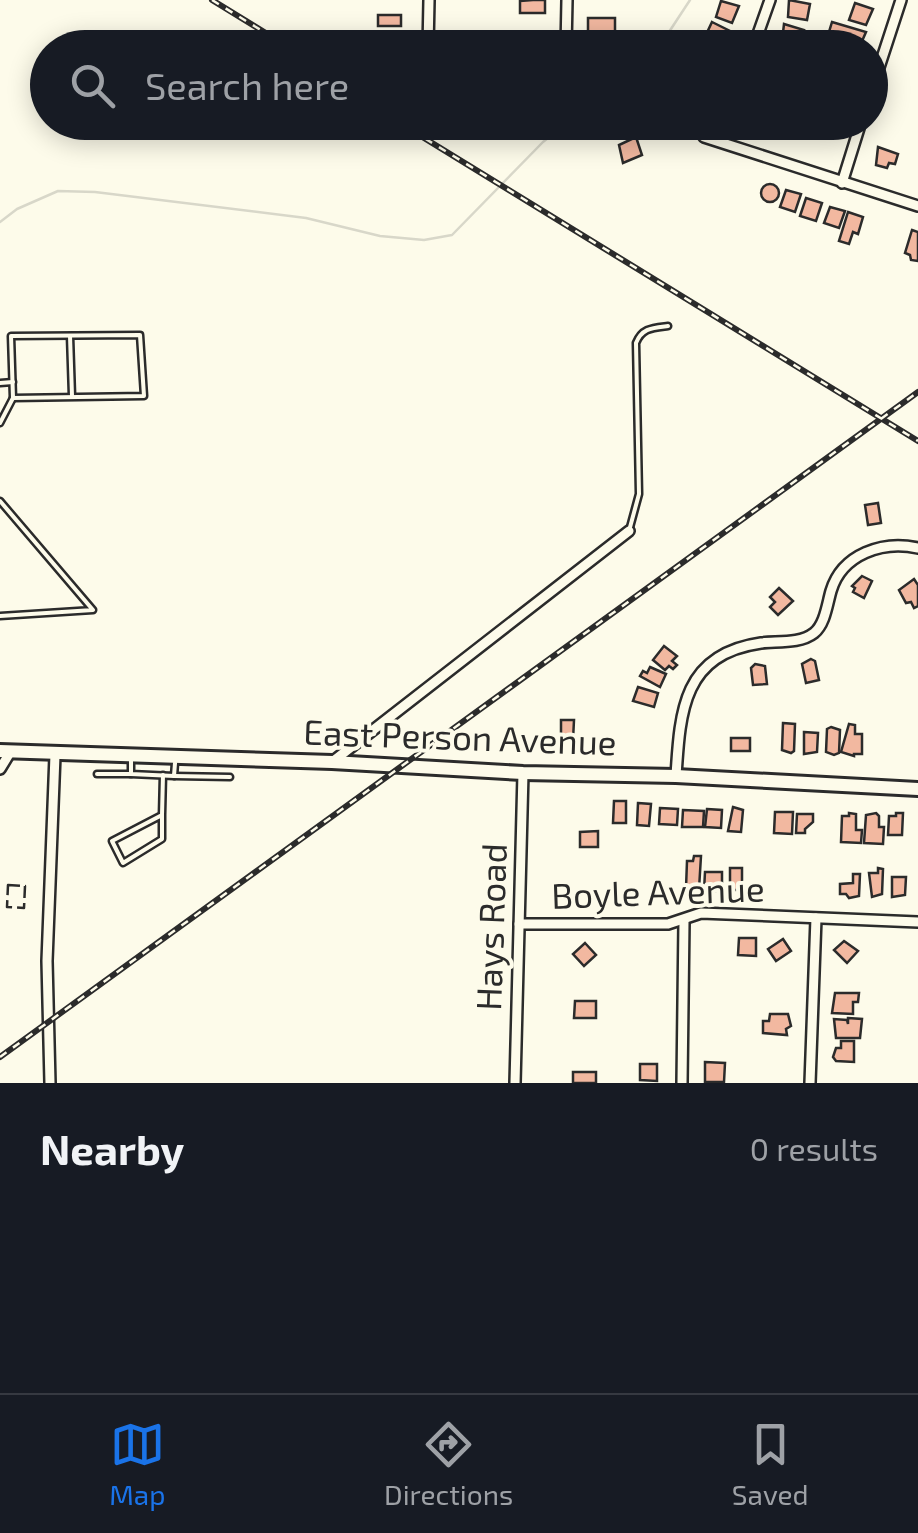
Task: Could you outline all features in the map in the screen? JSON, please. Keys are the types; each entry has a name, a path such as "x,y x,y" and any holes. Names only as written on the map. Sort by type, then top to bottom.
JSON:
{"main road":[{"name":"East Person Avenue","path":"5,751 918,789"}],"street":[{"path":"428,30 429,0"},
{"path":"566,0 566,30"},
{"path":"759,30 770,0"},
{"path":"888,39 901,0"},
{"path":"710,140 918,206"},
{"path":"842,183 856,140"},
{"path":"332,762 629,532"},
{"path":"676,776 680,720 689,688 712,661 743,646 802,639 816,632 826,613 832,586 848,562 870,550 901,544 918,548"},
{"path":"0,769 5,751"},
{"path":"50,1083 48,962 55,755"},
{"name":"Hays Road","path":"515,1083 523,773"},
{"name":"Boyle Avenue","path":"519,924 668,924 701,913 918,922"},
{"path":"810,1083 816,918"},
{"path":"682,1083 684,921"}],"lane":[{"path":"629,532 639,494 636,343 649,328 668,326"},
{"path":"0,423 14,398 11,336 140,335 144,396 14,398"},
{"path":"70,336 72,396"},
{"path":"0,383 14,382"},
{"path":"0,501 94,610 0,616"},
{"path":"130,774 132,755"},
{"path":"174,776 176,757"},
{"path":"97,774 230,777"},
{"path":"162,814 112,841 123,863 162,839 163,775"}],"building":[{"path":"545,0 545,13 520,13 520,1"},
{"path":"789,0 810,4 807,20 788,17"},
{"path":"721,1 739,6 732,23 716,17"},
{"path":"855,3 873,9 866,25 849,20"},
{"path":"378,15 401,15 401,26 378,26"},
{"path":"588,18 615,18 615,30 588,30"},
{"path":"712,22 728,30 708,30"},
{"path":"832,22 859,30 830,30"},
{"path":"637,140 642,155 623,163 619,145"},
{"path":"878,147 898,154 895,164 889,163 887,168 876,165"},
{"path":"770,184 779,193 770,202 761,193"},
{"path":"786,190 801,194 795,212 780,207"},
{"path":"806,198 822,203 816,221 800,216"},
{"path":"830,207 845,211 839,228 824,223"},
{"path":"848,212 863,217 858,234 853,232 849,244 839,241"},
{"path":"912,230 918,232 918,261 905,253"},
{"path":"878,503 881,523 868,525 865,505"},
{"path":"862,576 872,581 864,598 853,592 852,586"},
{"path":"914,579 918,585 918,606 914,608 899,590"},
{"path":"779,588 793,601 778,615 770,607 775,602 770,597"},
{"path":"664,646 677,656 672,661 677,665 673,669 669,666 665,670 653,660"},
{"path":"815,661 819,680 806,683 802,664"},
{"path":"755,664 765,666 767,684 753,685 751,668"},
{"path":"650,667 666,674 660,687 640,676"},
{"path":"638,687 658,693 654,707 633,701"},
{"path":"561,720 574,720 573,740 561,740"},
{"path":"783,723 795,724 791,753 782,750"},
{"path":"849,724 855,725 855,734 862,734 862,754 841,752"},
{"path":"827,729 840,730 839,753 834,755 826,752"},
{"path":"804,732 818,733 817,752 804,754"},
{"path":"731,738 750,738 750,751 731,751"},
{"path":"614,801 626,801 626,823 613,823"},
{"path":"638,803 651,804 649,826 637,825"},
{"path":"733,807 743,810 741,832 728,831"},
{"path":"660,808 678,809 677,825 659,824"},
{"path":"707,809 722,810 721,828 705,827"},
{"path":"683,810 704,811 703,827 682,827"},
{"path":"775,812 793,812 792,834 774,833"},
{"path":"876,813 879,827 884,827 883,844 864,843 866,815"},
{"path":"903,813 902,835 888,835 889,816"},
{"path":"797,814 813,814 813,822 805,833 796,833"},
{"path":"856,814 856,830 862,830 861,843 841,842 842,816"},
{"path":"598,831 598,847 580,847 580,832"},
{"path":"694,856 701,856 699,889 686,888 687,861 693,861"},
{"path":"730,868 742,868 742,890 730,890"},
{"path":"878,868 883,869 882,894 872,897 869,873 878,873"},
{"path":"705,872 722,872 722,891 704,891"},
{"path":"853,874 860,874 859,896 849,898 840,894 840,884 853,883"},
{"path":"892,877 906,877 905,895 892,897"},
{"path":"739,938 756,938 756,956 738,955"},
{"path":"783,939 791,951 776,961 768,949"},
{"path":"844,941 858,951 847,963 834,950"},
{"path":"585,943 596,955 584,966 573,954"},
{"path":"835,993 859,993 858,1002 853,1002 853,1014 832,1013"},
{"path":"575,1001 596,1001 596,1018 574,1018"},
{"path":"770,1014 788,1014 791,1026 786,1029 787,1035 763,1033 763,1021 769,1021"},
{"path":"848,1018 862,1019 860,1038 836,1038 834,1019 847,1020 848,1024"},
{"path":"841,1041 854,1041 854,1062 836,1061 833,1057 836,1048 841,1048"},
{"path":"705,1062 725,1063 724,1082 705,1082"},
{"path":"640,1064 657,1064 657,1081 640,1080"},
{"path":"573,1072 596,1072 596,1083 573,1083"}],"waterway":[{"path":"670,30 690,0"},
{"path":"0,222 17,209 58,191 95,192 306,218 380,236 424,240 452,235 546,140"}],"railway":[{"path":"212,0 261,30"},
{"path":"427,140 918,441"},
{"path":"0,1057 918,392"}],"fence":[{"path":"8,885 25,886 24,908 7,907 8,885"}]}
